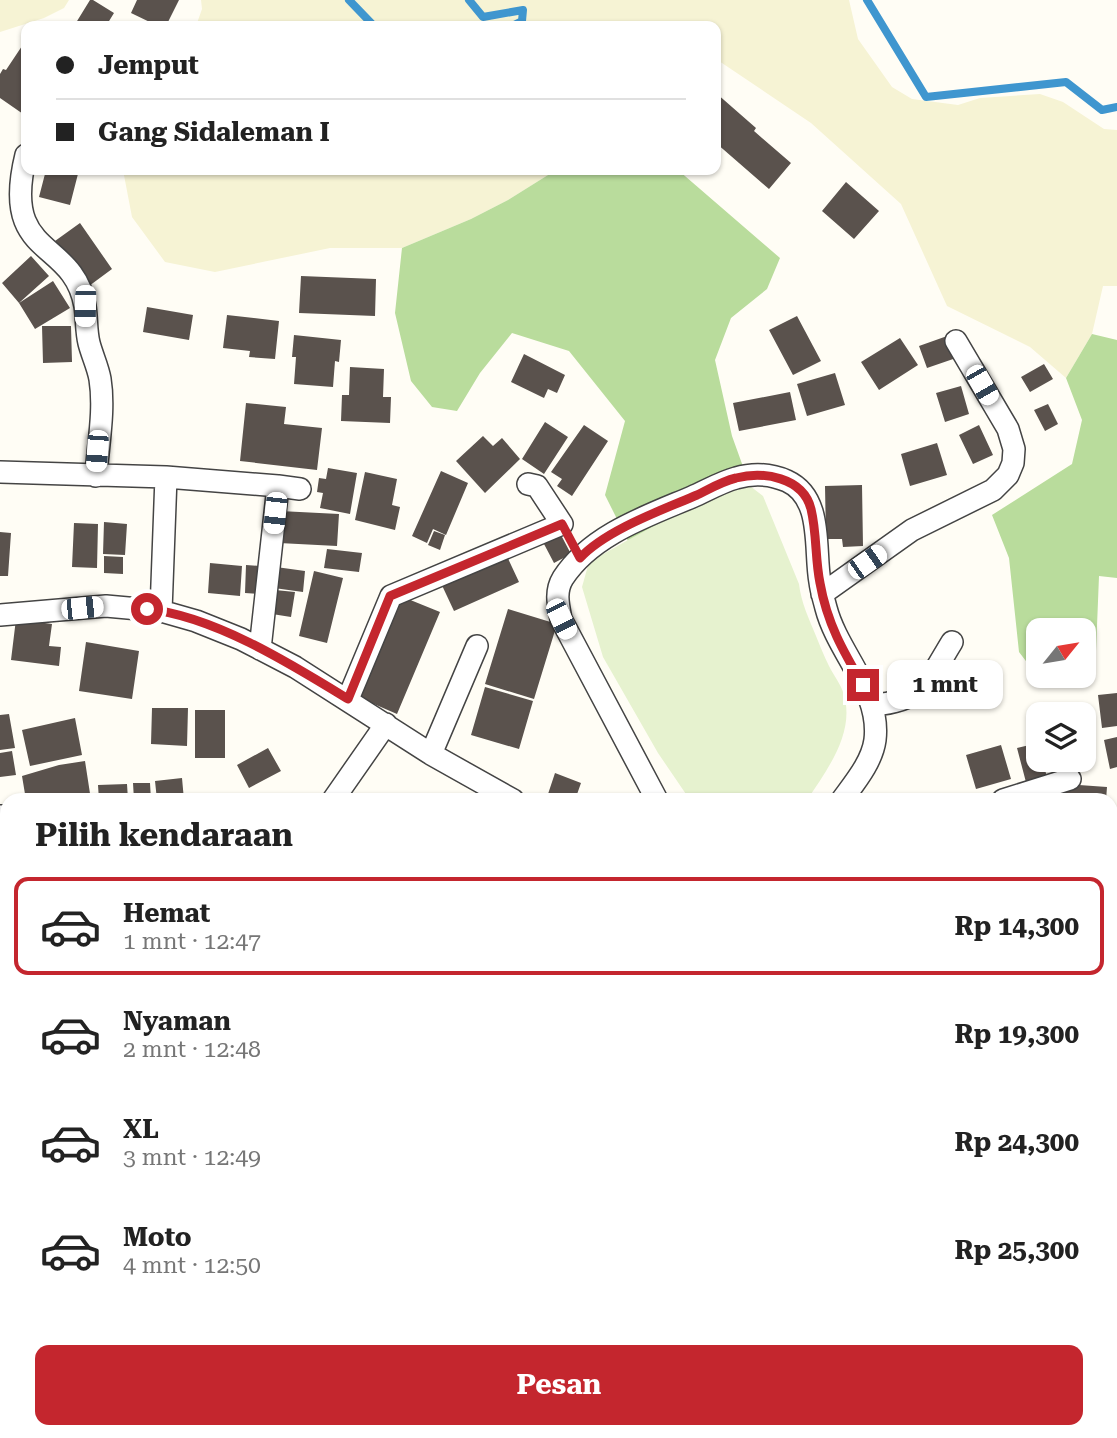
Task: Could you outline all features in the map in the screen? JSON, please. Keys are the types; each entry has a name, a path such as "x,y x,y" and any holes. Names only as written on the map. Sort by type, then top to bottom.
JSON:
{"street":[{"path":"21,166 15,179 12,205 18,229 32,245 68,273 78,287 85,306 85,324 100,378 96,476"},
{"path":"822,594 912,530 993,490 1008,475 1013,463 1014,449 1008,429 956,341"},
{"path":"0,472 166,477 300,489"},
{"path":"653,793 561,619 556,599 562,579 588,550 636,521 735,478 767,474 794,485 811,506 822,594 831,628 874,705 875,739 872,753 847,793"},
{"path":"161,611 166,477"},
{"path":"528,484 537,486 580,558"},
{"path":"260,649 278,486"},
{"path":"348,699 390,596 562,524"},
{"path":"0,615 106,606 161,611 196,621 295,667 431,754 501,793"},
{"path":"874,705 896,703 909,698 926,683 952,642"},
{"path":"431,754 477,646"},
{"path":"338,793 386,724"},
{"path":"1025,793 1070,779"}],"shaded area":[{"path":"0,0 69,0 64,8 44,18 21,21 21,25 0,32"},
{"path":"201,0 849,0 858,39 892,87 912,99 958,105 980,98 1040,94 1063,102 1104,129 1117,130 1117,286 1103,286 1092,334 1066,378 1030,347 947,306 901,204 811,123 721,62 721,21 198,21 202,9"},
{"path":"124,175 548,175 471,219 402,248 330,248 215,272 165,262 132,217"}],"green space":[{"path":"548,175 684,175 780,258 767,289 731,318 715,360 732,436 750,486 716,496 628,541 605,495 625,421 569,351 512,333 480,373 457,411 432,407 411,381 395,313 402,248 508,200"},
{"path":"1092,334 1117,340 1117,578 1099,576 1096,651 1096,618 1026,618 1026,661 1019,652 1009,558 992,515 1072,464 1082,420 1066,378"},
{"path":"750,486 763,496 799,584 803,604 827,662 843,691 846,723 842,737 812,793 685,793 658,753 603,657 582,587 589,562 687,509"}],"building":[{"path":"90,0 114,13 109,21 77,21"},
{"path":"137,0 179,0 168,21 148,21 131,13"},
{"path":"21,48 21,113 0,98 0,74 3,69 6,70"},
{"path":"721,97 791,163 769,189 721,147"},
{"path":"45,175 78,175 70,205 39,197"},
{"path":"846,182 879,211 854,239 822,211"},
{"path":"80,223 112,269 89,286 55,241"},
{"path":"31,256 49,276 19,303 2,283"},
{"path":"301,276 376,279 375,316 299,313"},
{"path":"53,281 70,308 35,329 19,303"},
{"path":"147,307 193,315 189,340 143,332"},
{"path":"227,315 279,321 275,359 249,357 250,351 223,348"},
{"path":"797,316 821,361 793,375 769,330"},
{"path":"42,326 71,326 72,362 43,363"},
{"path":"294,335 341,340 339,362 335,361 333,387 294,384"},
{"path":"950,335 959,357 927,368 919,346"},
{"path":"900,338 918,365 879,390 861,362"},
{"path":"524,354 565,375 557,393 548,389 544,398 511,382"},
{"path":"1044,364 1053,379 1030,392 1021,377"},
{"path":"350,367 384,369 383,397 391,397 390,423 341,421 342,395 349,395"},
{"path":"835,373 845,405 807,416 797,384"},
{"path":"961,386 969,414 945,422 936,393"},
{"path":"790,392 796,420 739,431 733,403"},
{"path":"246,403 286,407 284,424 322,428 317,470 240,461"},
{"path":"1048,404 1058,424 1045,431 1034,410"},
{"path":"545,422 568,437 544,474 522,459"},
{"path":"584,425 608,441 572,496 557,486 562,479 551,472"},
{"path":"979,425 993,455 973,464 959,435"},
{"path":"483,436 493,446 502,438 520,459 485,493 456,461"},
{"path":"937,443 947,475 910,486 901,454"},
{"path":"328,468 357,473 350,514 320,508 323,493 317,492 319,478 326,479"},
{"path":"441,471 468,483 446,535 433,529 427,543 412,536"},
{"path":"365,472 397,479 392,505 400,507 395,530 355,520"},
{"path":"862,485 863,546 843,547 842,539 826,539 825,486"},
{"path":"280,511 339,514 337,546 279,543"},
{"path":"104,522 127,524 125,555 103,554"},
{"path":"74,523 98,524 97,568 72,567"},
{"path":"434,531 445,535 440,550 428,545"},
{"path":"0,532 11,533 8,576 0,576"},
{"path":"561,535 571,554 554,563 544,544"},
{"path":"327,549 362,553 359,572 324,568"},
{"path":"504,550 519,582 454,611 439,579"},
{"path":"104,556 123,557 123,574 104,573"},
{"path":"210,563 242,566 240,596 208,593"},
{"path":"246,565 260,566 260,594 245,593"},
{"path":"276,567 305,571 303,592 274,588"},
{"path":"314,571 343,578 327,643 299,636"},
{"path":"275,590 295,592 291,617 272,614"},
{"path":"403,597 440,612 397,714 360,698"},
{"path":"508,609 557,624 534,699 485,684"},
{"path":"16,619 52,624 49,646 61,647 59,666 11,660"},
{"path":"86,642 139,651 132,699 79,691"},
{"path":"485,687 533,701 519,749 471,735"},
{"path":"1117,693 1117,726 1102,728 1098,695"},
{"path":"152,708 188,708 187,746 151,744"},
{"path":"195,710 225,710 225,758 195,758"},
{"path":"9,714 15,748 0,750 0,715"},
{"path":"75,718 82,755 30,766 22,730"},
{"path":"1117,737 1117,767 1110,769 1104,740"},
{"path":"1001,745 1011,779 976,789 966,755"},
{"path":"1026,746 1026,772 1046,772 1048,780 1027,786 1017,748"},
{"path":"268,748 281,771 249,788 237,765"},
{"path":"12,751 16,775 0,777 0,753"},
{"path":"85,761 90,793 25,793 22,776 59,765"},
{"path":"555,773 581,783 577,793 548,793"},
{"path":"182,778 183,793 156,793 155,781"},
{"path":"133,783 150,783 151,793 134,793"},
{"path":"127,784 128,793 99,793 98,785"},
{"path":"1065,784 1107,787 1107,793 1064,793"}],"waterway":[{"path":"349,0 369,21"},
{"path":"469,0 483,17 523,10 522,21"},
{"path":"867,0 926,97 1066,82 1102,110 1117,107"}],"route":[{"path":"147,609 196,621 241,639 348,699 390,596 562,524 580,558 588,550 636,521 735,478 767,474 794,485 811,506 817,542 819,582 831,628 863,685"}]}
